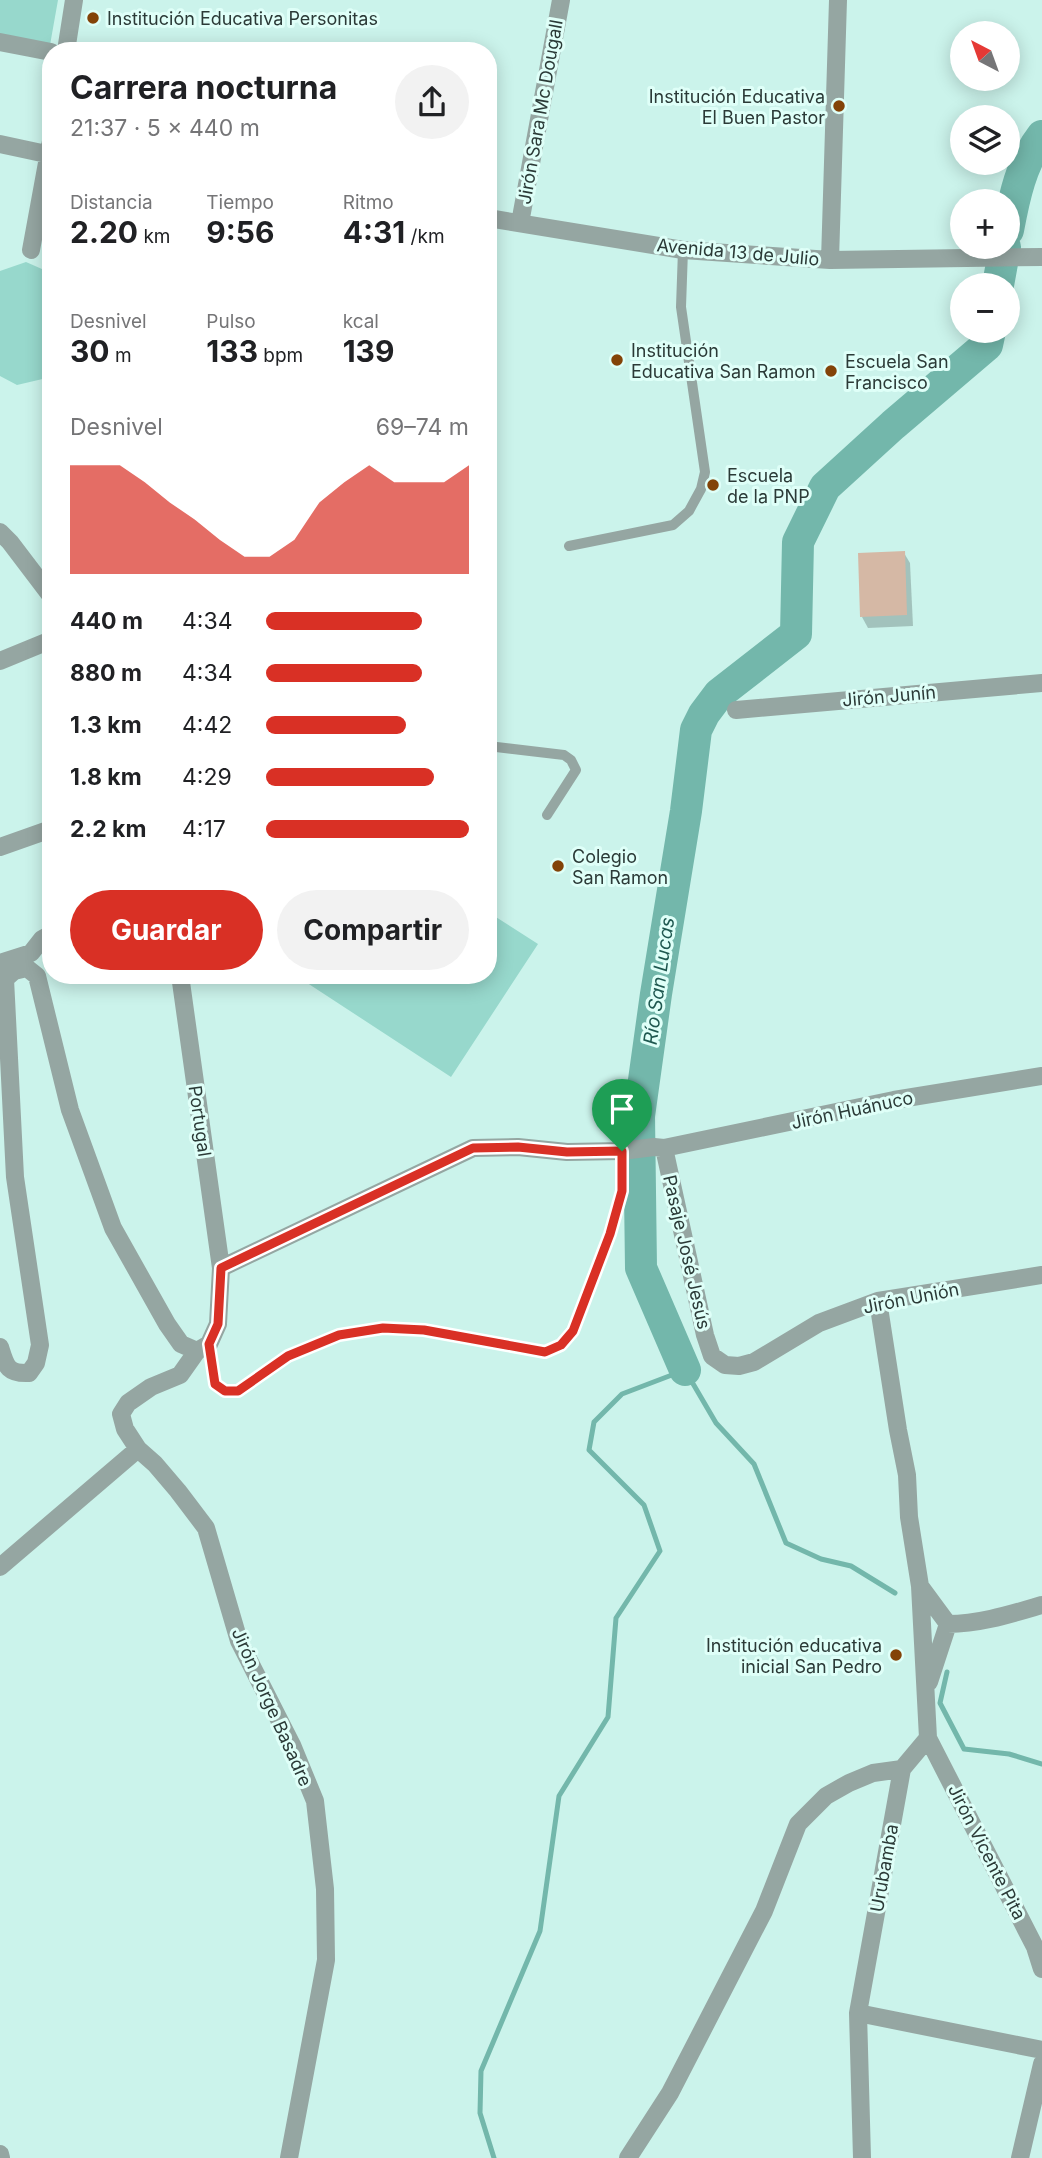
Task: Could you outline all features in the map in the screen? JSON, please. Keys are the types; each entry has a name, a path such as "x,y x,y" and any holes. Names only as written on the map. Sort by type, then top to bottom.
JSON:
{"street":[{"path":"67,42 74,0"},
{"name":"Jirón Sara Mc Dougall","path":"520,223 561,0"},
{"path":"830,260 838,0"},
{"path":"0,42 42,50"},
{"path":"0,144 42,149"},
{"path":"31,250 42,192"},
{"name":"Avenida 13 de Julio","path":"497,219 683,250 830,260 1042,257"},
{"path":"3,540 42,586"},
{"path":"0,661 42,644"},
{"name":"Jirón Junín","path":"736,710 1042,682"},
{"path":"0,847 42,832"},
{"path":"0,1347 6,1366 16,1373 29,1373 36,1363 40,1345 15,1177 5,978 29,960 42,939"},
{"path":"0,963 29,960"},
{"path":"29,960 37,976 70,1110 113,1227 181,1344 203,1348"},
{"name":"Portugal","path":"181,984 221,1268 218,1324 203,1348"},
{"name":"Jirón Huánuco","path":"221,1268 473,1148 518,1147 567,1152 659,1147 894,1100 1042,1076"},
{"name":"Pasaje José Jesús","path":"659,1147 712,1356"},
{"name":"Jirón Unión","path":"712,1356 725,1365 740,1366 754,1362 819,1323 878,1301 1042,1275"},
{"path":"878,1301 895,1417 907,1475 909,1517 920,1586 928,1738"},
{"name":"Jirón Jorge Basadre","path":"203,1348 180,1375 150,1387 128,1403 121,1414 125,1429 138,1449 170,1482 206,1528 239,1641 292,1745 314,1801 325,1889 326,1960 289,2158"},
{"path":"0,1567 138,1449"},
{"path":"920,1586 948,1624"},
{"path":"948,1624 994,1619 1042,1605"},
{"path":"926,1690 948,1624"},
{"name":"Urubamba","path":"862,2158 858,2013 902,1769 928,1738"},
{"name":"Jirón Vicente Pita","path":"928,1738 1039,1946 1042,1969"},
{"path":"628,2158 670,2093 764,1911 797,1824 827,1796 849,1783 873,1773 902,1769"},
{"path":"858,2013 1042,2050"},
{"path":"1020,2158 1042,2064"}],"lane":[{"path":"569,546 673,525 688,511 701,489 705,472 681,307 683,250"},
{"path":"497,747 564,755 571,760 576,770 547,815"},
{"path":"203,1348 215,1384 225,1391 238,1391 288,1356 339,1335 383,1328 424,1330 545,1352 561,1345 573,1331 610,1234 622,1191 627,1150"}],"green space":[{"path":"0,0 58,0 51,42 42,44 0,36"},
{"path":"26,262 42,269 42,379 17,385 0,376 0,271"},
{"path":"497,918 538,944 451,1077 309,984 497,984"}],"building":[{"path":"905,551 907,615 860,617 858,553"}],"waterway":[{"name":"Río San Lucas","path":"1017,189 1029,158 1042,136"},
{"name":"Río San Lucas","path":"1000,273 1003,259"},
{"name":"Río San Lucas","path":"685,1370 641,1268 639,1116 696,730 719,694 796,634 798,542 825,487 987,343"},
{"path":"494,2158 480,2113 481,2071 540,1931 559,1796 608,1717 616,1618 660,1551 644,1505 589,1450 594,1422 622,1394 685,1370 716,1423 754,1464 786,1543 821,1559 851,1566 895,1593"},
{"path":"947,1672 940,1703 964,1749 1009,1754 1042,1764"}],"place":[{"name":"Institución Educativa Personitas","path":"93,18"},
{"name":"Institución Educativa El Buen Pastor","path":"839,106"},
{"name":"Institución Educativa San Ramon","path":"617,360"},
{"name":"Escuela San Francisco","path":"831,371"},
{"name":"Escuela de la PNP","path":"713,485"},
{"name":"Colegio San Ramon","path":"558,866"},
{"name":"Institución educativa inicial San Pedro","path":"896,1655"}],"route":[{"path":"518,1147 567,1152 622,1151 622,1191 610,1234 573,1331 561,1345 545,1352 424,1330 383,1328 339,1335 288,1356 238,1391 225,1391 215,1384 209,1344 218,1324 221,1268 473,1148 518,1147"}]}
